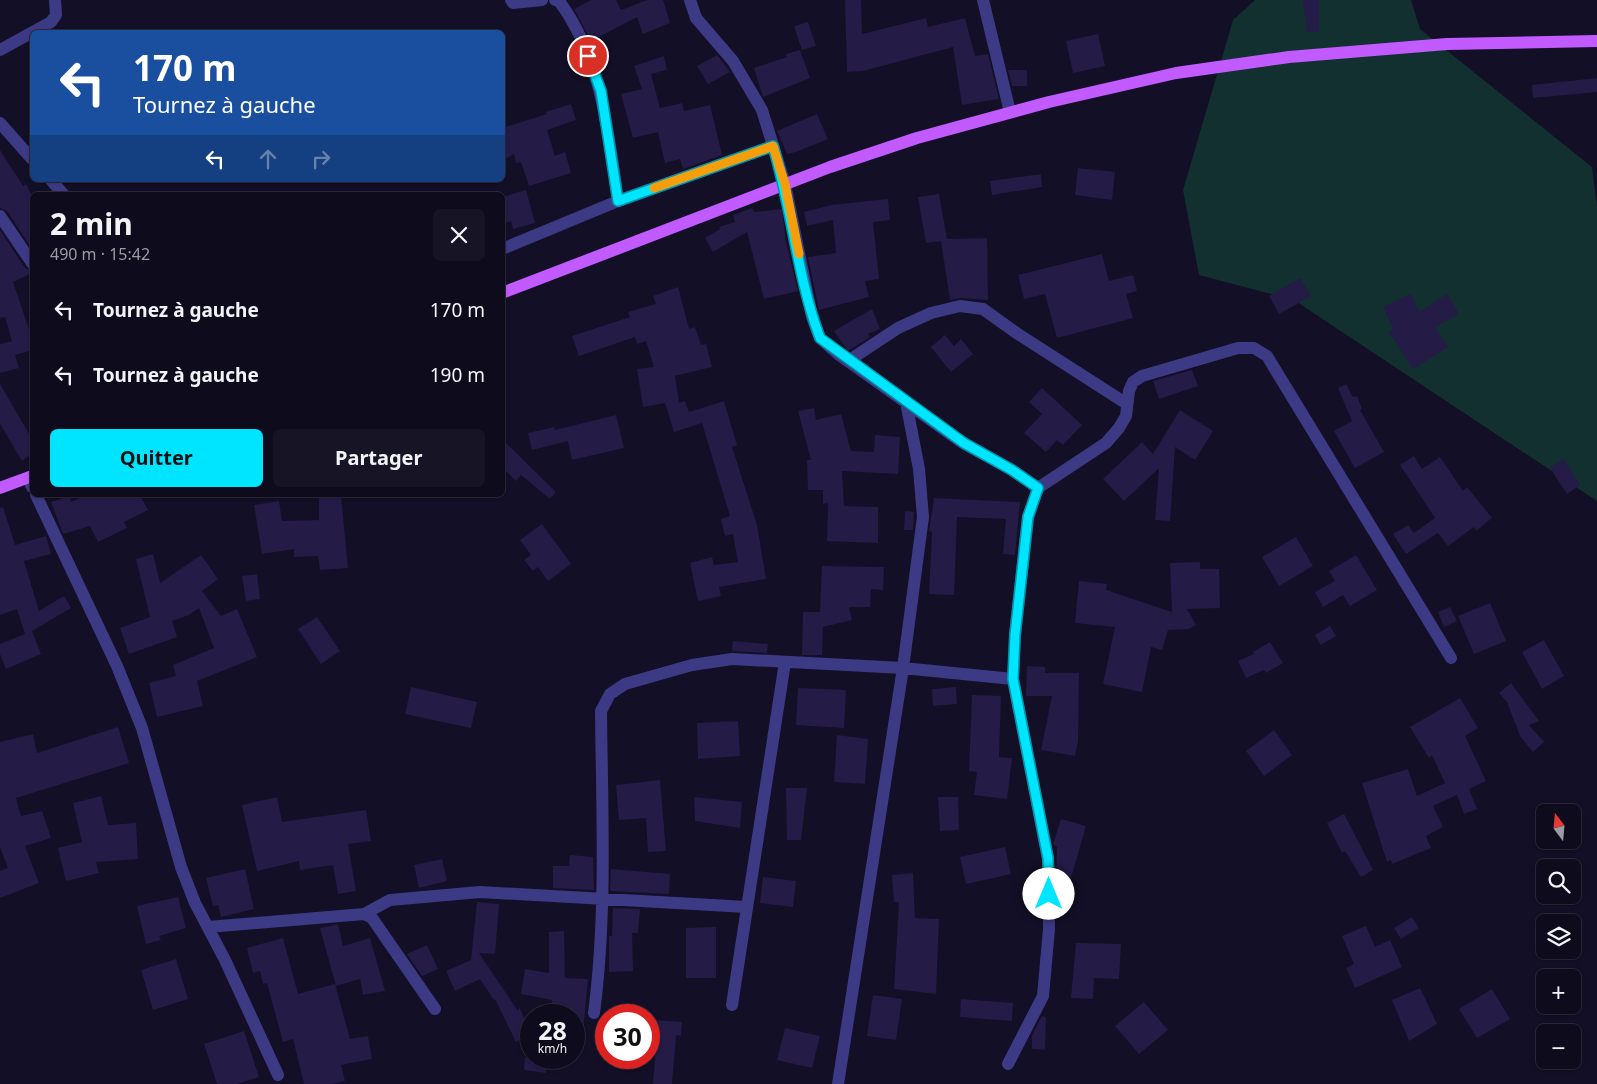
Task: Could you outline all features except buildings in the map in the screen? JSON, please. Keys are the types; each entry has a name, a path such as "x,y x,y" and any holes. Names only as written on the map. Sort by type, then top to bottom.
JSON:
{"main road":[{"path":"505,292 785,184 917,138 1010,112 1176,72 1289,58 1447,44 1597,42"},
{"path":"0,488 30,480"}],"street":[{"path":"36,30 51,22 56,15 55,0"},
{"path":"511,0 513,3 522,3 542,0"},
{"path":"555,0 559,1 565,10 588,56 601,91 618,201"},
{"path":"690,0 696,18 733,61 762,110 785,184 812,317 820,338 964,443 1012,470 1038,488"},
{"path":"983,0 1010,112"},
{"path":"0,50 30,34"},
{"path":"0,123 30,157"},
{"path":"505,248 618,201 773,146"},
{"path":"53,182 61,192"},
{"path":"0,216 30,260"},
{"path":"848,360 898,328 930,314 960,306 983,309 1018,334 1127,404"},
{"path":"1008,1064 1043,996 1049,929 1048,858 1013,679 1015,635 1028,517 1038,488 1106,443 1120,428 1126,416 1129,391 1134,382 1142,376 1238,348 1254,348 1267,356 1451,658"},
{"path":"838,1084 903,668 924,517 919,469 906,402"},
{"path":"37,497 117,666 142,728 181,867 278,1075"},
{"path":"594,1013 600,969 604,900 601,711 610,694 625,684 692,665 732,659 903,668 1013,679"},
{"path":"732,1005 785,662"},
{"path":"208,928 364,914 390,900 480,892 747,907"},
{"path":"364,914 372,918 435,1009"}],"green space":[{"path":"1255,0 1411,0 1420,29 1592,167 1597,207 1597,501 1294,300 1199,275 1183,190 1233,20"}],"slow traffic":[{"path":"654,188 773,146 785,184 799,254"}],"route":[{"path":"588,56 601,91 618,201 773,146 785,184 812,317 820,338 838,354 964,443 1012,470 1038,488 1028,517 1015,635 1013,679 1048,858 1049,894"}]}
